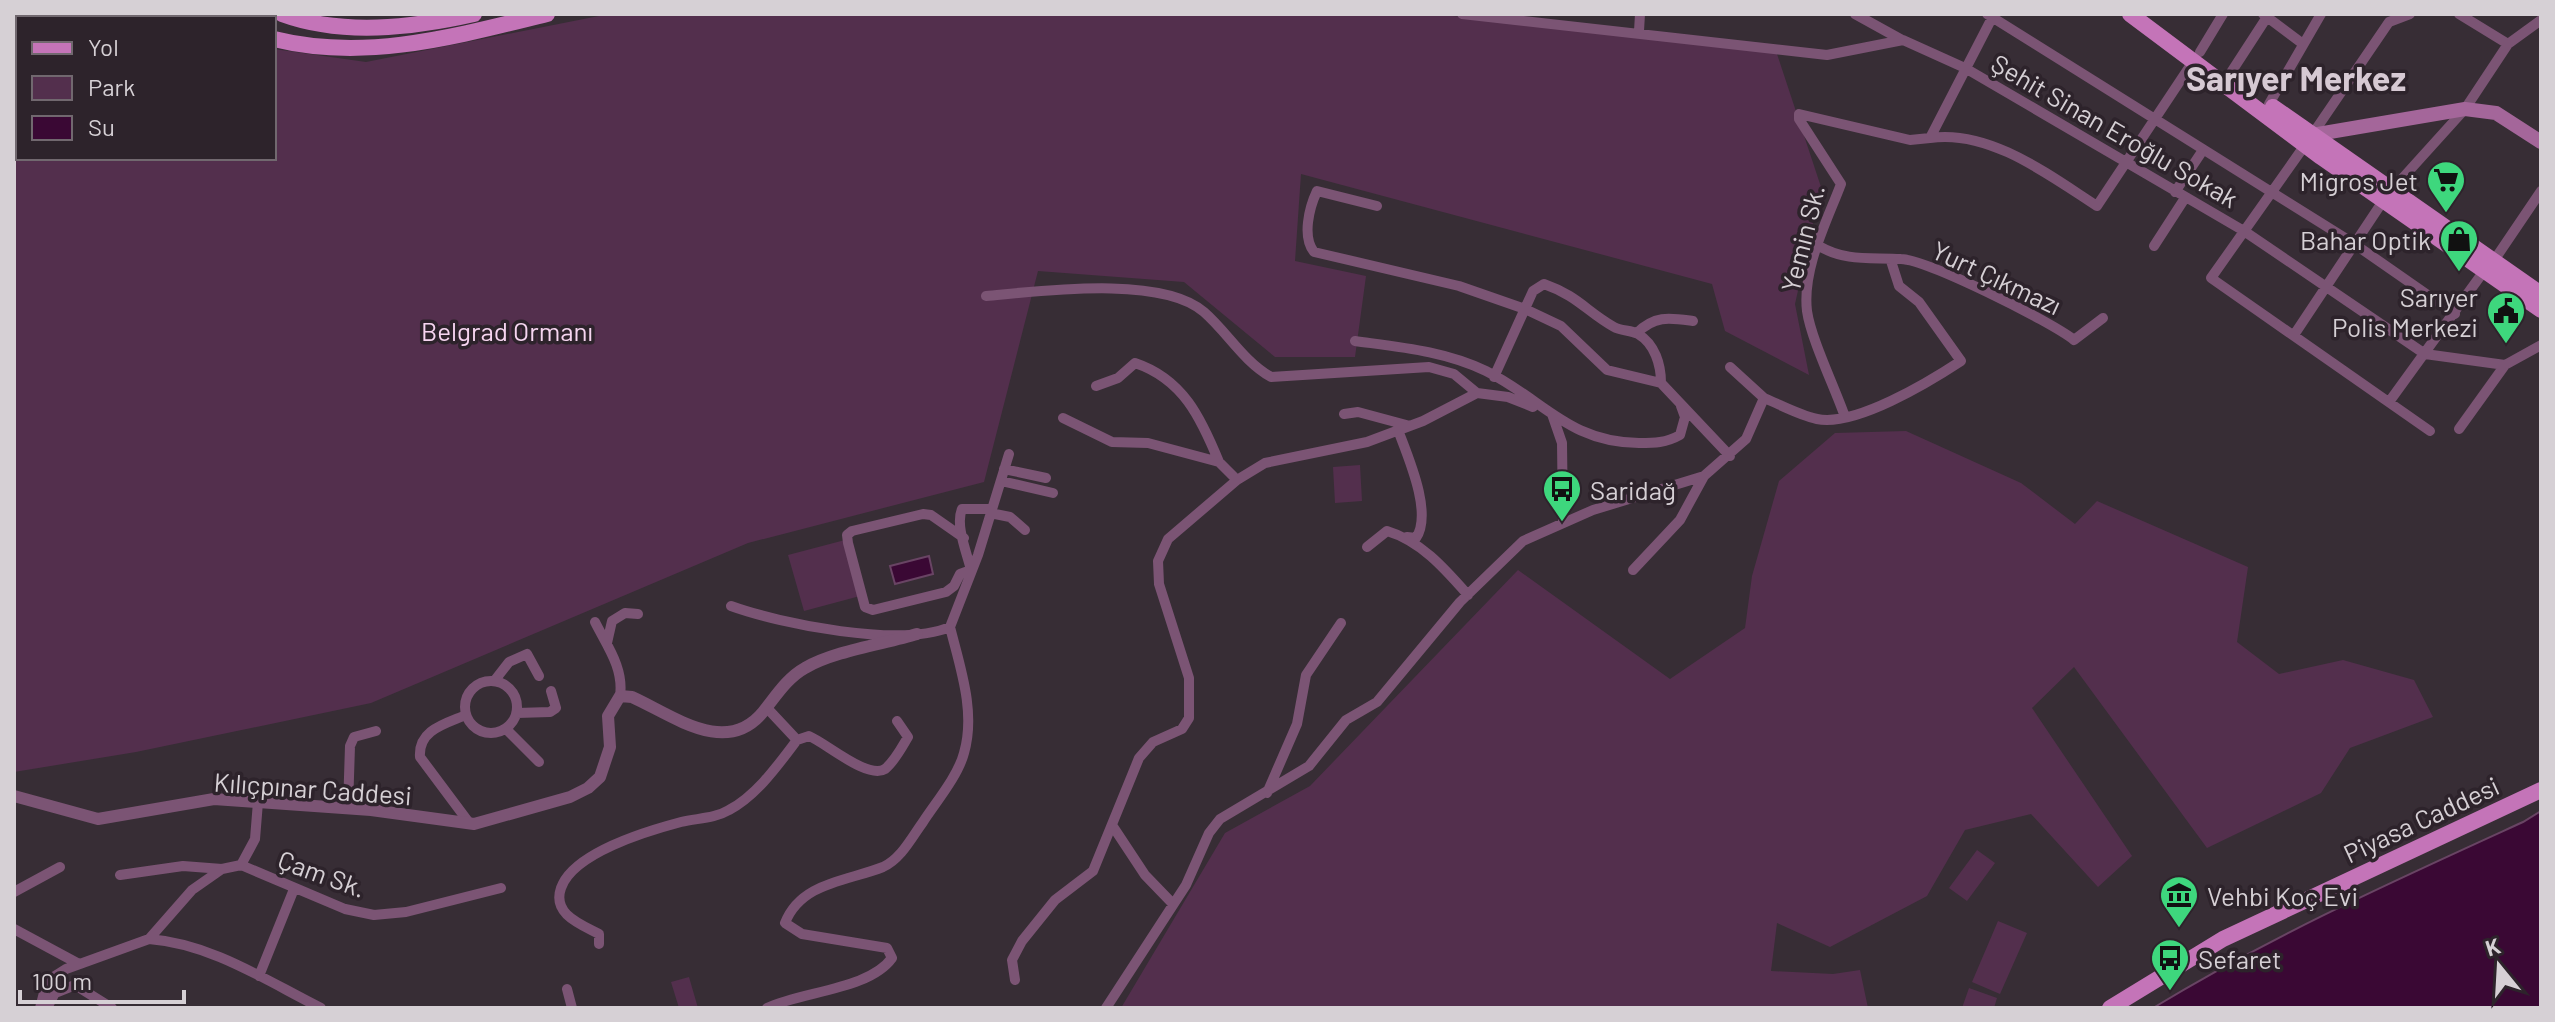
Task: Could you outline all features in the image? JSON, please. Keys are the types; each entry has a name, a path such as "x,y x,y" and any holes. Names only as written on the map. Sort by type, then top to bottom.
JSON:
{"main road":[{"path":"282,14 309,22 361,28 433,23 474,14"},
{"path":"276,39 320,46 382,47 421,43 547,14"},
{"path":"2130,14 2230,74 2308,140"},
{"path":"2146,14 2308,140 2488,267 2541,310"},
{"path":"2308,140 2465,109 2496,113 2541,142"},
{"path":"2488,267 2541,294"},
{"name":"Piyasa Caddesi","path":"2110,1008 2223,939 2541,790"}],"street":[{"path":"1462,14 1562,28 1639,31 1827,55 1903,40"},
{"path":"1639,31 1640,14"},
{"name":"Şehit Sinan Eroğlu Sokak","path":"1855,14 1965,68 2244,231 2425,354"},
{"path":"2223,14 2197,56 2155,120 2127,165 2097,206 2007,153 1968,137 1930,138 1991,15 2155,120 2353,243 2455,314"},
{"path":"2269,104 2321,14"},
{"path":"2410,14 2389,22 2211,278 2430,431"},
{"path":"2459,14 2508,44"},
{"path":"2294,335 2387,196 2465,109 2508,44 2541,18 2536,14"},
{"path":"2230,74 2265,15 2303,44"},
{"name":"Yemin Sk.","path":"1845,417 1807,311 1809,284 1819,246 1841,184 1799,114 1910,140 1930,138"},
{"path":"2154,246 2203,150"},
{"path":"1377,206 1317,191 1307,233 1310,247 1314,252 1459,286 1525,309 1561,326 1580,348 1607,370 1661,383 1730,456"},
{"path":"2389,402 2541,191"},
{"name":"Yurt Çıkmazı","path":"1819,246 1847,258 1910,261 2021,309 2074,340 2103,318"},
{"path":"1730,367 1764,398 1819,420 1845,417 1898,397 1961,361 1919,302 1899,286 1891,261"},
{"path":"1494,377 1525,309 1538,286 1544,284 1565,291 1614,327 1637,333 1649,344 1661,366 1661,383"},
{"path":"986,296 1056,290 1165,292 1183,297 1204,312 1245,357 1271,377 1429,367 1454,374 1477,393 1508,397 1553,414"},
{"path":"1637,333 1662,317 1693,321"},
{"path":"1355,341 1437,352 1494,377 1589,437 1609,442 1655,443 1680,435 1685,417 1681,403"},
{"path":"2459,429 2505,365 2541,345"},
{"path":"2425,354 2505,365"},
{"path":"1096,386 1118,378 1135,363 1158,370 1194,407 1219,462 1237,480"},
{"path":"1015,980 1012,960 1022,941 1055,900 1093,871 1139,758 1153,742 1186,724 1191,697 1185,666 1162,598 1158,572 1159,552 1173,534 1237,480 1265,463 1339,450 1410,426 1477,393"},
{"path":"1106,1008 1173,904 1209,833 1220,819 1266,795 1309,766 1346,720 1377,702 1468,595 1523,541 1563,521 1704,476 1746,439 1764,398"},
{"path":"1344,414 1358,412 1410,426"},
{"path":"1553,414 1562,443 1563,521"},
{"path":"1063,418 1112,442 1148,443 1219,462"},
{"path":"1367,547 1387,531 1416,538 1421,531 1419,490 1398,430"},
{"path":"767,1008 850,983 887,965 892,958 887,948 802,934 785,923 789,914 808,895 830,882 885,866 904,849 964,755 969,716 950,627 1009,454"},
{"path":"1004,469 1046,478"},
{"path":"1633,570 1680,520 1704,476"},
{"path":"1001,481 1053,493"},
{"path":"971,570 959,517 962,509 991,511 1010,517 1025,530"},
{"path":"964,538 931,515 923,514 847,535 862,600 865,607 873,610 946,592 954,586 960,574 971,570"},
{"path":"1405,536 1441,565 1468,595"},
{"path":"731,606 767,619 818,628 917,634"},
{"path":"607,645 612,621 625,613 638,614"},
{"path":"466,715 430,731 420,742 419,751 420,757 470,824 517,813 588,788 600,777 610,747 608,716 620,696 623,681 595,622"},
{"path":"1266,795 1297,724 1306,675 1341,623"},
{"path":"620,696 632,697 698,727 729,734 746,729 787,683 805,668 950,627"},
{"path":"495,680 511,689 517,699 517,713 506,729 489,733 480,730 466,715 466,699 475,686 495,680 509,662 527,654 539,676"},
{"path":"517,713 550,712 556,708 551,691"},
{"path":"767,708 797,740"},
{"path":"599,944 599,934 572,920 562,911 557,898 564,880 580,863 640,834 729,810 749,796 797,740 809,736 822,741 853,763 875,772 892,761 908,737 897,721"},
{"path":"506,729 539,762"},
{"path":"348,808 350,746 354,737 376,731"},
{"name":"Kılıçpınar Caddesi","path":"14,796 98,819 214,799 348,808 470,824"},
{"path":"241,865 255,839 258,802"},
{"path":"1112,825 1145,875 1173,904"},
{"name":"Çam Sk.","path":"222,869 241,865 345,909 374,915 406,912 501,888"},
{"path":"120,875 183,866 222,869"},
{"path":"14,892 60,867"},
{"path":"149,939 192,890 222,869"},
{"path":"259,976 294,889"},
{"path":"14,929 79,964"},
{"path":"40,1008 47,981 79,964 149,939 182,942 321,1008"},
{"path":"47,1008 55,993 75,985 112,1008"},
{"path":"567,989 572,1008"}],"green space":[{"name":"Belgrad Ormanı","path":"609,14 1433,14 1775,48 1821,187 1795,304 1809,375 1725,331 1712,284 1301,174 1295,261 1366,276 1355,357 1275,357 1184,282 1038,271 984,482 748,543 371,703 136,752 14,772 14,46 16,160 276,160 276,49 366,62"},
{"path":"1906,431 2021,483 2075,524 2097,501 2248,567 2237,642 2279,674 2343,660 2414,680 2433,717 2350,748 2321,793 2207,848 2074,667 2032,708 2132,856 2098,887 2031,814 1965,830 1927,896 1830,947 1777,923 1771,971 1833,974 1860,970 1868,1008 1121,1008 1225,833 1310,786 1518,570 1670,679 1745,628 1752,576 1779,481 1835,433"},
{"path":"1360,465 1362,501 1335,503 1333,467"},
{"path":"845,540 860,596 804,611 788,555"},
{"path":"1977,850 1995,863 1967,901 1949,888"},
{"path":"1998,921 2027,933 2000,994 1972,982"},
{"path":"689,977 698,1008 679,1008 671,982"},
{"path":"1969,988 1997,998 1994,1008 1962,1008"}],"water":[{"path":"929,556 933,574 895,584 890,566"},
{"path":"2541,811 2541,1008 2153,1008 2288,933"}],"place":[{"name":"Migros Jet","path":"2446,214"},
{"name":"Bahar Optik","path":"2459,273"},
{"name":"Sarıyer Polis Merkezi","path":"2506,345"},
{"name":"Saridağ","path":"1562,523"},
{"name":"Vehbi Koç Evi","path":"2179,929"},
{"name":"Sefaret","path":"2170,992"}],"district":[{"name":"Sarıyer Merkez","path":"2296,77"}]}
